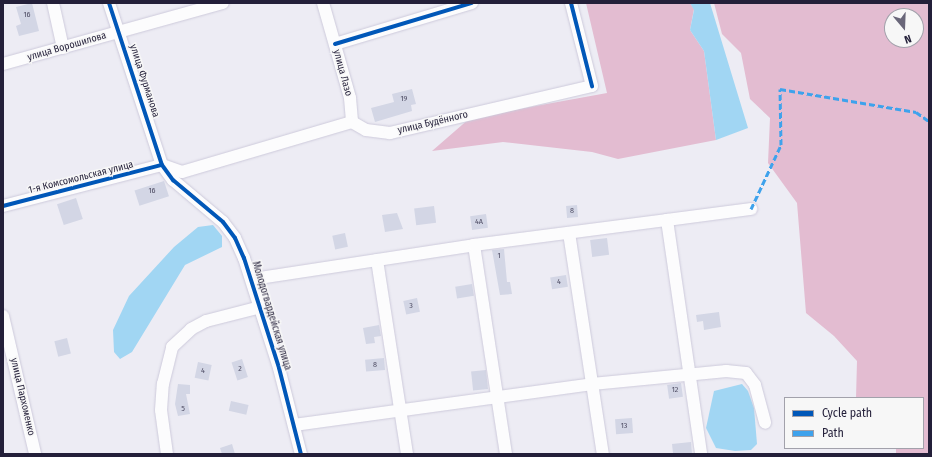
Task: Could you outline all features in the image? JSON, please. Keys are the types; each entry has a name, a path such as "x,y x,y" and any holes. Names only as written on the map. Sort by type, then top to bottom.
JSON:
{"street":[{"path":"52,3 64,48"},
{"name":"улица Фурманова","path":"109,3 120,32 162,165"},
{"name":"улица Ворошилова","path":"3,64 223,3"},
{"name":"улица Лазо","path":"323,3 350,98 352,122"},
{"path":"334,44 446,7 472,3"},
{"name":"улица Будённого","path":"352,122 366,130 390,133 592,86 571,3"},
{"path":"162,165 182,172 352,122"},
{"name":"1-я Комсомольская улица","path":"3,206 162,165"},
{"name":"Молодогвардейская улица","path":"162,165 173,180 223,222 235,238 261,307 301,454"},
{"path":"252,280 474,245 569,234 751,209"},
{"path":"667,220 688,373 701,454"},
{"path":"569,234 603,454"},
{"path":"474,245 506,454"},
{"path":"377,260 407,454"},
{"path":"167,454 161,410 163,384 172,347 191,329 206,321 261,307"},
{"name":"улица Пархоменко","path":"3,316 6,343 36,454"},
{"path":"294,426 592,384 688,373 726,371 746,374 755,385 766,423"}],"shaded area":[{"path":"586,3 690,3 694,9 690,30 704,51 716,140 618,159 592,152 503,142 432,151 470,118 607,93"},
{"path":"714,3 929,3 929,454 896,454 896,449 924,449 924,397 856,397 857,361 834,336 806,313 797,203 768,163 770,118 750,99 741,53 722,34"}],"water":[{"path":"690,3 710,3 748,128 716,140 704,51 690,30 694,10"},
{"path":"213,225 222,236 222,247 185,265 132,352 120,359 114,352 113,330 129,296 174,247 198,227"},
{"path":"742,384 748,391 754,408 757,444 751,450 735,451 716,448 706,428 714,391"}],"building":[{"path":"32,3 39,31 19,36 16,26 21,24 16,7"},
{"path":"412,89 416,104 411,105 412,111 375,122 371,108 394,102 392,94"},
{"path":"164,181 169,196 139,206 135,191"},
{"path":"76,198 83,219 64,225 57,204"},
{"path":"577,205 578,217 567,218 566,206"},
{"path":"434,206 436,223 416,225 414,208"},
{"path":"397,213 403,229 385,232 382,215"},
{"path":"486,214 488,228 472,230 470,216"},
{"path":"345,233 348,247 335,249 332,236"},
{"path":"607,238 609,255 592,257 590,240"},
{"path":"504,249 507,282 510,282 512,294 500,295 492,250"},
{"path":"566,275 568,287 552,289 550,278"},
{"path":"472,284 474,296 457,299 455,287"},
{"path":"417,298 420,312 406,315 403,301"},
{"path":"719,312 721,327 704,330 703,321 697,322 696,315"},
{"path":"379,325 381,336 374,337 375,343 366,344 363,328"},
{"path":"67,338 71,354 58,357 54,341"},
{"path":"384,358 385,370 366,372 365,360"},
{"path":"242,359 248,377 237,380 232,362"},
{"path":"198,362 212,365 208,381 195,378"},
{"path":"486,370 488,389 473,390 471,372"},
{"path":"681,383 683,397 669,399 667,385"},
{"path":"178,384 190,385 190,394 186,394 190,414 178,416 175,404"},
{"path":"231,401 249,405 246,415 229,411"},
{"path":"632,418 633,433 616,434 615,419"},
{"path":"691,442 692,454 673,453 672,444"},
{"path":"232,444 235,454 222,454 220,448"}],"marked path":[{"path":"751,209 781,145 780,89 916,112 929,121"}],"cycle path":[{"path":"109,3 162,165 173,180 223,222 235,238 244,258 279,368 301,454"},
{"path":"335,44 472,3"},
{"path":"571,3 592,86"},
{"path":"3,206 162,165"}]}
